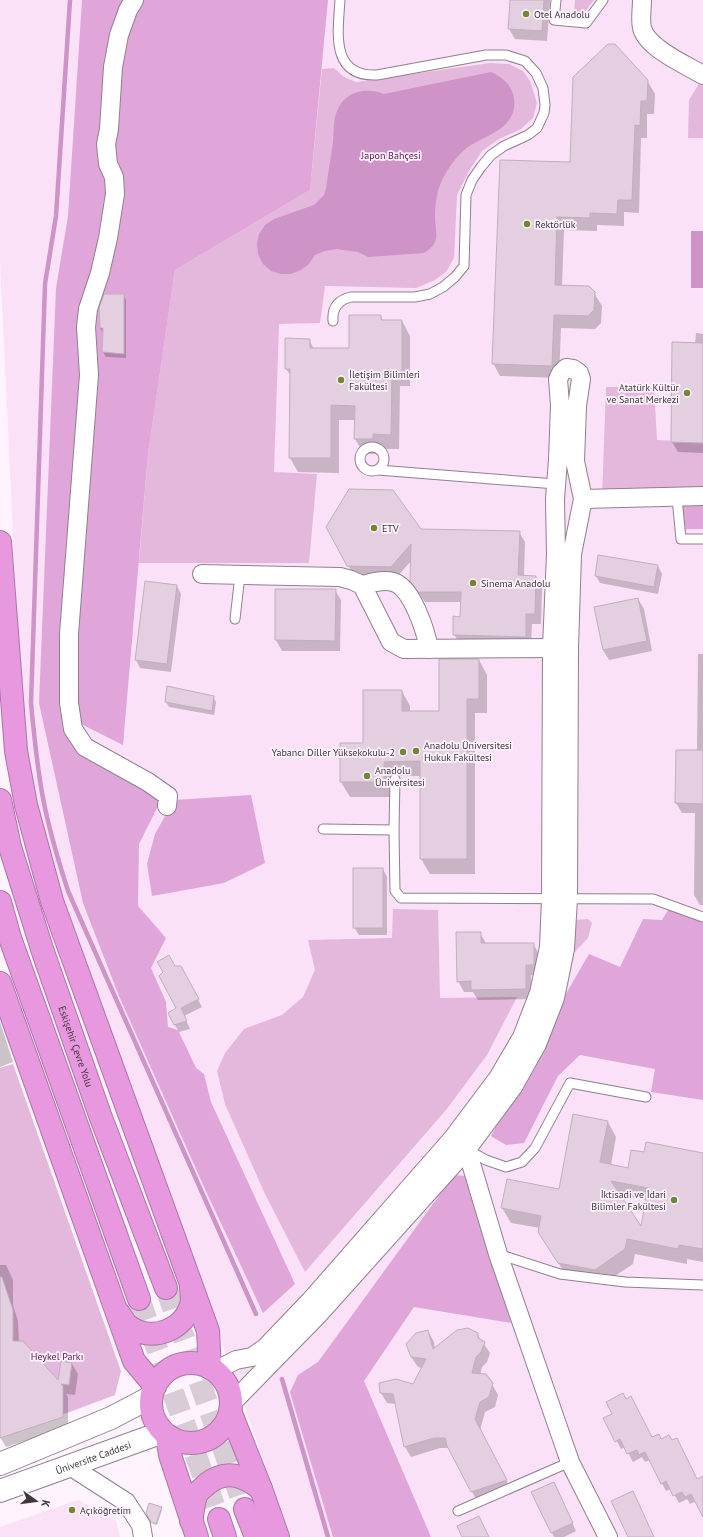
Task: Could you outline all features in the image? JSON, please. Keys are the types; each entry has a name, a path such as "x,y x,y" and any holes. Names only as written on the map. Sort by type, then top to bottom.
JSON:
{"highway":[{"path":"0,542 16,751 28,812 52,901 208,1331 213,1369"},
{"name":"Eskişehir Çevre Yolu","path":"0,800 10,847 43,952 100,1115 166,1288"},
{"path":"0,902 12,946 139,1299"},
{"path":"0,983 134,1361 153,1392"},
{"path":"117,1310 127,1324 142,1332 159,1334 174,1328 186,1316 192,1299 190,1282"},
{"path":"231,1408 227,1422 220,1431 211,1438 189,1444 178,1442 165,1434 155,1422 151,1410 153,1392 162,1375 172,1368 185,1364 198,1364 213,1369 222,1378 227,1386 230,1395 231,1408 278,1537"},
{"path":"165,1434 170,1455 194,1529"},
{"path":"194,1529 196,1495 202,1488 217,1477 225,1475 240,1477 252,1482 261,1489"},
{"path":"245,1509 256,1537"}],"main road":[{"path":"0,1464 111,1418 153,1392"},
{"name":"Üniversite Caddesi","path":"0,1491 165,1434"}],"street":[{"path":"134,0 128,10 119,35 113,67 109,129 106,144 108,164 114,177 115,194 100,273 88,309 86,327 88,375 69,634 69,703 73,729 85,747 148,782 168,796 167,806"},
{"path":"642,0 642,28 646,38 654,46 703,75"},
{"path":"231,1408 318,1315 466,1149 512,1087 537,1044 555,998 565,949 560,899 561,648 555,511 560,405 558,380 560,373 566,368 573,368 579,372 581,379 577,406 575,461 581,499 572,554 561,648"},
{"path":"556,484 581,499"},
{"path":"555,511 581,499 677,498 703,496"},
{"path":"202,574 340,577 362,585 382,581 393,582 402,587 413,603 427,635 429,649"},
{"path":"362,585 391,642 404,649 561,648"},
{"path":"213,1369 236,1360 252,1357 265,1348 310,1301 460,1130 498,1078 522,1037 539,993 560,899"},
{"path":"460,1130 498,1254 570,1462 608,1537"},
{"path":"70,1466 126,1502 142,1531"}],"lane":[{"path":"333,321 333,310 336,305 345,298 415,297 430,294 443,287 455,277 464,266 466,195 472,180 491,155 504,146 528,135 537,128 544,113 545,105 543,88 536,73 525,61 506,55 486,55 377,75 361,74 354,71 343,60 338,45 340,0"},
{"path":"556,0 554,20 586,22 603,0"},
{"path":"378,470 556,484"},
{"path":"677,498 681,539 703,540"},
{"path":"235,619 240,575"},
{"path":"394,779 395,891 401,898 653,899 703,917"},
{"path":"323,829 394,830"},
{"path":"466,1149 486,1160 506,1167 522,1162 535,1148 570,1083 646,1097"},
{"path":"498,1254 560,1274 625,1282 703,1285"},
{"path":"458,1511 570,1462"}],"shaded area":[{"name":"Anadolu Üniversitesi","path":"0,0 703,0 703,1537 291,1537 61,893 36,800 27,752 21,705 0,262"},
{"path":"82,0 328,0 310,190 175,270 148,454 123,745 65,716 70,733 160,797 159,804 139,844 138,906 166,938 151,968 166,1002 168,1027 178,1030 196,1068 204,1074 211,1102 295,1284 263,1313 205,1189 119,996 83,903 39,703 56,288 68,216"},
{"path":"491,72 499,76 509,85 514,98 514,110 510,119 504,126 461,153 446,173 440,184 436,202 436,237 430,249 424,253 368,257 358,252 336,249 315,255 309,264 301,270 291,274 281,274 271,271 263,264 258,254 257,244 259,234 265,225 274,219 314,205 324,195 332,148 335,118 337,111 345,99 357,92 370,91 384,94"},
{"path":"691,231 703,231 703,288 691,288"},
{"path":"682,505 703,505 703,529 685,529"},
{"path":"251,795 265,863 224,883 152,896 147,864 155,834 174,800"},
{"path":"671,905 703,917 703,1100 651,1092 655,1069 580,1055 558,1076 524,1143 506,1145 491,1136 556,1011 589,954 620,967 643,919 662,920"},
{"path":"454,1175 467,1176 511,1323 414,1307 364,1381 431,1537 333,1537 290,1392 298,1375 318,1362"},
{"name":"Açıköğretim","path":"78,1500 116,1521 120,1537 0,1537 0,1527"}],"green space":[{"path":"575,0 594,0 584,13 574,13"},
{"name":"Japon Bahçesi","path":"490,63 509,64 523,71 530,81 537,103 533,118 521,129 499,139 482,151 469,171 457,195 454,258 446,272 435,280 416,288 325,286 320,323 279,324 274,472 317,474 309,563 139,563 148,454 175,270 310,190 322,69 334,68 344,77 356,82"},
{"path":"703,77 703,138 688,138 689,100"},
{"path":"606,387 654,387 657,440 703,442 703,496 602,499"},
{"path":"393,909 438,910 440,998 517,997 487,1055 446,1110 305,1272 265,1194 225,1104 217,1071 225,1053 244,1029 282,1015 303,997 315,970 308,940 392,938"},
{"path":"588,919 592,923 588,938 572,955 575,920"},
{"name":"Heykel Parkı","path":"13,1064 121,1371 115,1395 0,1438 0,1068"}],"building":[{"name":"Otel Anadolu","path":"510,0 544,0 542,31 508,29"},
{"path":"608,44 615,44 648,80 647,101 641,101 640,126 635,125 632,200 618,200 617,214 590,213 590,218 557,217 555,285 589,286 595,292 594,310 588,316 554,315 552,366 492,364 500,160 570,162 573,77"},
{"path":"104,294 124,294 124,354 102,352 103,328 100,328 99,308"},
{"name":"İletişim Bilimleri Fakültesi","path":"349,315 381,315 381,320 402,320 402,371 392,371 391,435 373,434 373,439 354,439 355,406 331,405 331,458 289,458 290,369 285,369 285,338 310,339 310,348 349,348"},
{"name":"Atatürk Kültür ve Sanat Merkezi","path":"672,342 703,343 703,443 671,442"},
{"name":"Sinema Anadolu","path":"349,489 393,490 421,529 520,531 518,575 536,576 535,614 526,614 526,637 453,635 453,616 460,617 461,592 418,592 410,581 411,544 391,567 347,566 326,527"},
{"path":"598,555 658,565 654,587 595,576"},
{"path":"145,581 177,585 167,664 135,660"},
{"path":"275,589 336,589 335,641 275,640"},
{"path":"638,598 647,641 603,650 594,607"},
{"name":"Yabancı Diller Yüksekokulu-2","path":"439,659 479,659 479,699 467,699 467,859 420,859 420,761 384,762 384,782 340,782 340,743 363,743 363,690 402,690 402,711 439,711"},
{"path":"167,686 214,696 212,711 165,702"},
{"path":"676,750 703,750 703,804 675,803"},
{"path":"353,868 383,868 383,928 353,928"},
{"path":"456,932 481,932 481,943 534,943 534,965 526,965 526,989 471,990 471,981 457,982"},
{"path":"169,955 175,966 181,966 199,999 181,1008 187,1021 174,1025 168,1013 176,1008 159,976 163,972 157,962"},
{"name":"İktisadi ve İdari Bilimler Fakültesi","path":"573,1114 608,1121 600,1162 628,1168 631,1150 644,1152 646,1142 703,1153 703,1249 679,1245 678,1249 627,1239 625,1249 595,1270 558,1263 538,1232 541,1216 501,1208 507,1179 559,1189","holes":["611,1181 648,1188 641,1226"]},
{"path":"0,1277 2,1277 13,1310 13,1341 23,1341 58,1380 61,1361 72,1363 69,1385 61,1384 63,1386 63,1417 0,1438"},
{"path":"468,1328 478,1333 478,1338 485,1342 481,1352 476,1357 472,1373 486,1374 493,1383 489,1397 480,1402 475,1419 507,1480 471,1492 447,1446 445,1438 434,1438 404,1447 393,1394 380,1393 379,1383 396,1379 413,1384 426,1359 411,1357 406,1344 416,1333 428,1330 433,1349 457,1330"},
{"path":"623,1393 626,1399 631,1396 652,1437 659,1434 661,1439 669,1435 672,1440 677,1438 697,1479 703,1476 703,1517 691,1494 685,1497 682,1492 673,1496 666,1481 661,1484 645,1452 639,1455 637,1450 627,1454 620,1439 615,1442 603,1418 612,1414 606,1402"},
{"path":"554,1482 573,1523 551,1533 531,1492"},
{"path":"633,1491 654,1537 628,1537 611,1501"},
{"path":"149,1503 162,1507 156,1524 151,1522 146,1513"},
{"path":"479,1516 489,1537 462,1537 457,1526"}],"waterway":[{"path":"70,0 56,216 45,284 31,703 39,775 45,810 68,891 256,1314"},
{"path":"282,1379 328,1537"}],"tunnel":[{"path":"166,1288 245,1509"},
{"path":"139,1299 219,1519"}],"place":[{"name":"Otel Anadolu","path":"526,14"},
{"name":"Rektörlük","path":"527,224"},
{"name":"İletişim Bilimleri Fakültesi","path":"341,380"},
{"name":"Atatürk Kültür ve Sanat Merkezi","path":"687,393"},
{"name":"ETV","path":"374,528"},
{"name":"Sinema Anadolu","path":"473,583"},
{"name":"Anadolu Üniversitesi Hukuk Fakültesi","path":"416,751"},
{"name":"Yabancı Diller Yüksekokulu-2","path":"403,752"},
{"name":"Anadolu Üniversitesi","path":"367,776"},
{"name":"İktisadi ve İdari Bilimler Fakültesi","path":"674,1200"},
{"name":"Açıköğretim","path":"72,1510"}]}
